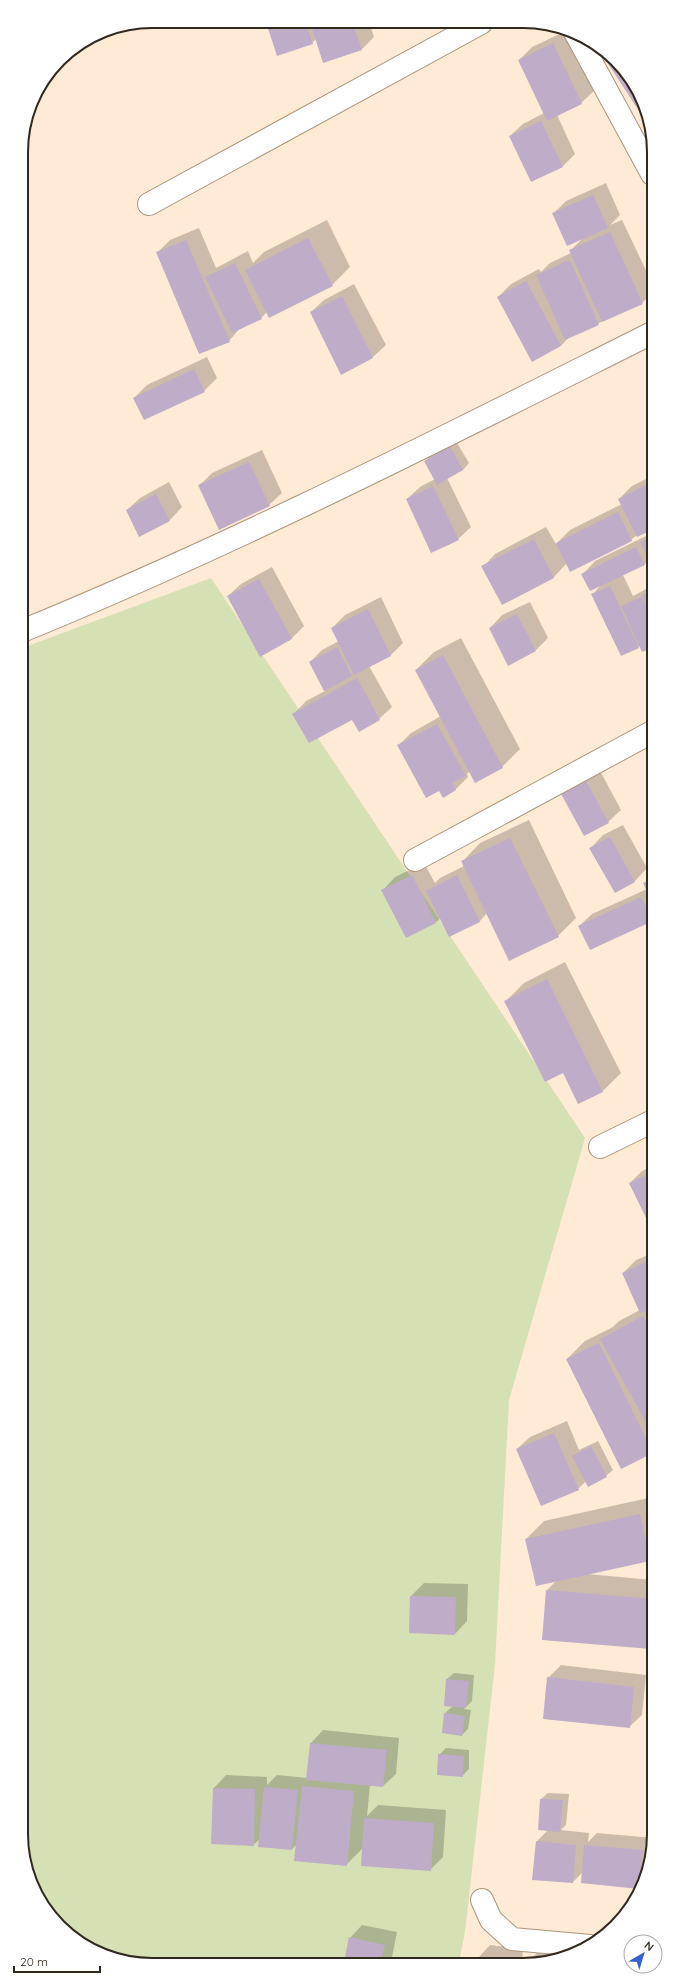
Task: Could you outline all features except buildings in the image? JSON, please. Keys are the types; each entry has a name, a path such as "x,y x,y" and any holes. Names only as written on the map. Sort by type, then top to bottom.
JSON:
{"street":[{"path":"149,204 472,28"},
{"path":"579,42 647,165"},
{"path":"28,629 124,589 397,460 647,335"},
{"path":"415,860 647,735"},
{"path":"600,1147 647,1124"},
{"path":"482,1900 491,1920 512,1939 578,1945"}],"green space":[{"path":"211,578 585,1138 509,1400 495,1665 465,1932 460,1958 144,1958 128,1956 97,1945 76,1932 64,1922 54,1910 37,1882 30,1858 28,1834 28,646"}]}
